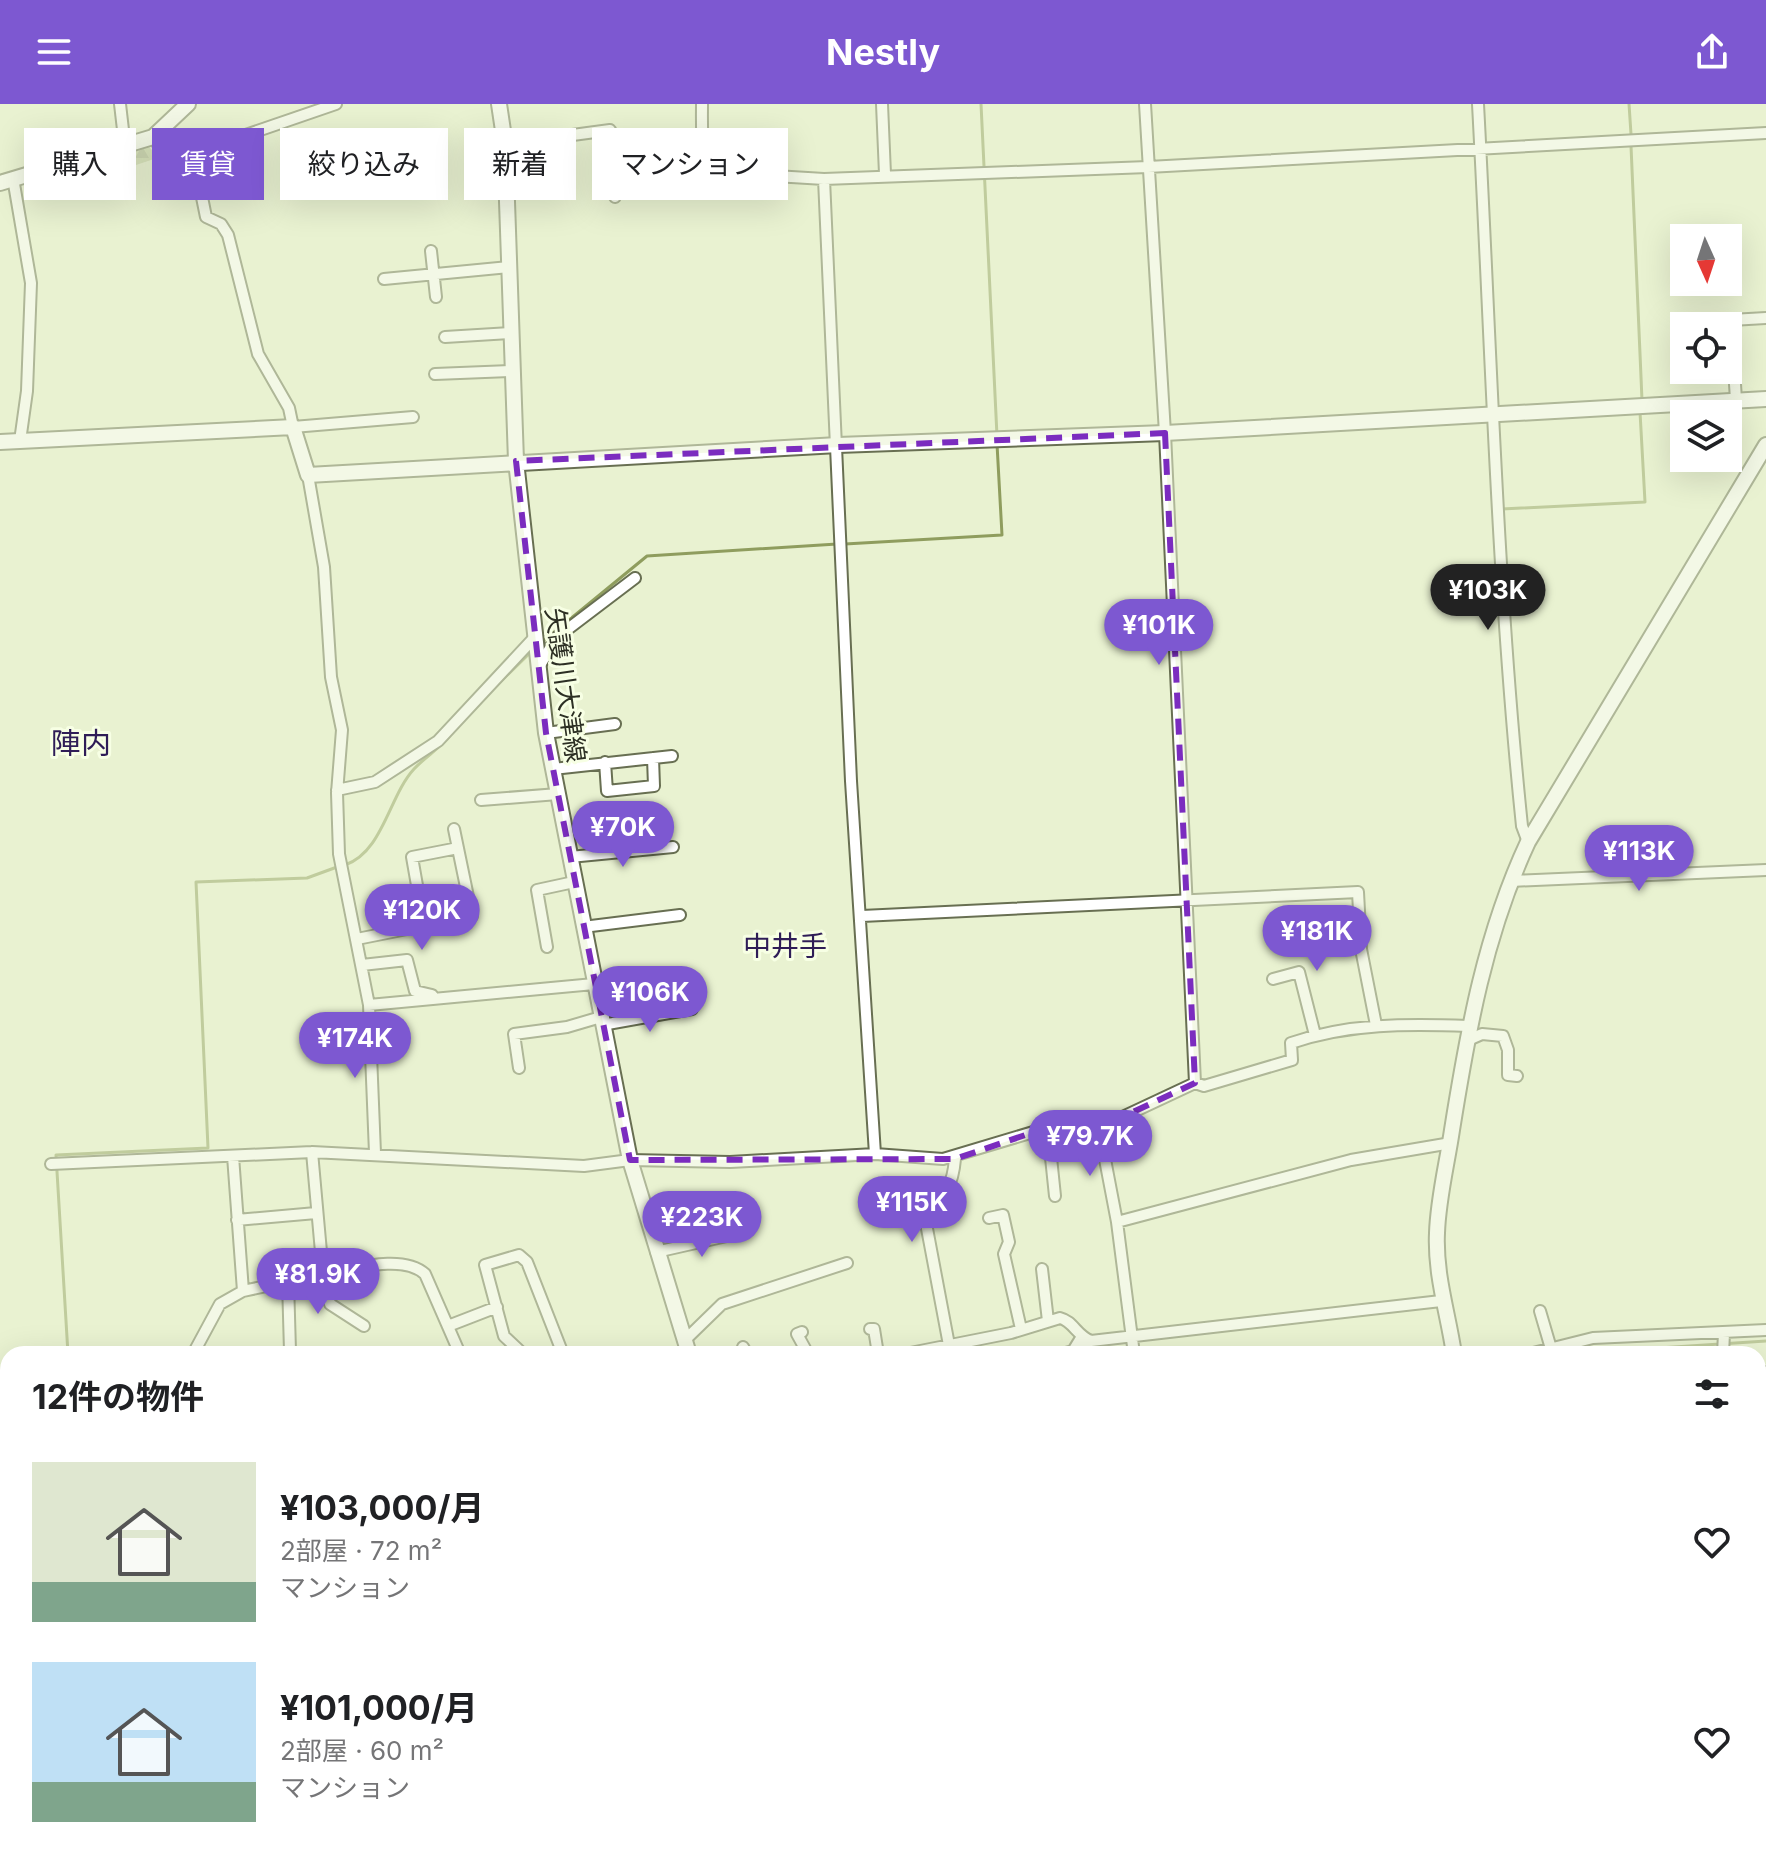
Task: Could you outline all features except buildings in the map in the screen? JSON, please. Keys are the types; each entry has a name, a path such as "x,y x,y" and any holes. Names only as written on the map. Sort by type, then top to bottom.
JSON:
{"street":[{"path":"120,104 123,128"},
{"path":"163,128 188,104"},
{"path":"264,129 336,104"},
{"name":"矢護川大津線","path":"499,104 503,128"},
{"path":"702,104 709,174 715,181 775,176 824,179 885,174 1148,167 1480,146 1766,133"},
{"path":"882,104 885,174"},
{"path":"1145,104 1165,433 1195,1083"},
{"path":"1478,104 1491,413 1509,704 1522,826 1528,842"},
{"path":"824,179 851,781 875,1154"},
{"path":"6,180 31,283 27,391 20,441"},
{"path":"201,200 206,217 221,224 228,235 258,354 289,408 308,475 324,567 331,677 342,730 337,790 341,866 369,1005 375,1153"},
{"name":"矢護川大津線","path":"507,200 516,461 546,733 630,1160 686,1346"},
{"path":"431,251 436,297"},
{"path":"384,279 509,267"},
{"path":"1766,318 1731,320 1736,400 1766,399"},
{"path":"445,337 511,333"},
{"path":"435,374 512,371"},
{"path":"308,475 516,461 1165,433 1670,404"},
{"path":"0,442 293,427 413,417"},
{"path":"1452,1346 1441,1301 1437,1234 1467,1033 1487,948 1510,881 1528,842 1766,445"},
{"path":"538,669 556,638 635,578"},
{"path":"337,790 375,782 438,741 534,638"},
{"path":"546,733 615,724"},
{"path":"553,769 672,756"},
{"path":"605,762 607,791 654,786 653,758"},
{"path":"481,800 558,794"},
{"path":"357,939 472,916 454,829"},
{"path":"570,857 673,847"},
{"path":"424,925 412,857 458,848"},
{"path":"1510,881 1766,870"},
{"path":"547,947 537,890 574,882"},
{"path":"862,916 1358,892 1361,949 1376,1025"},
{"path":"583,927 680,915"},
{"path":"362,965 407,960 415,991 422,996 466,994"},
{"path":"1273,979 1299,972 1315,1035"},
{"path":"369,1005 686,977"},
{"path":"519,1068 514,1034 692,1009"},
{"path":"51,1164 312,1152 584,1166 630,1160 730,1162 875,1154 955,1159 977,1148 1040,1130 1099,1128 1195,1083 1204,1086 1292,1060 1291,1043 1315,1035 1376,1025 1503,1036 1508,1050 1508,1075 1517,1076"},
{"path":"1055,1196 1050,1148 1080,1128"},
{"path":"1099,1128 1117,1222 1132,1346"},
{"path":"1117,1222 1351,1160 1451,1143"},
{"path":"312,1152 323,1274 330,1304 364,1326"},
{"path":"233,1156 243,1291"},
{"path":"949,1345 922,1202 936,1200 949,1188 955,1159"},
{"path":"237,1220 316,1213"},
{"path":"648,1221 685,1213"},
{"path":"989,1218 1003,1215 1009,1242 1004,1254 1021,1329"},
{"path":"656,1252 740,1233"},
{"path":"515,1346 504,1336 485,1265 519,1255 527,1262 560,1346"},
{"path":"687,1346 722,1304 847,1263"},
{"path":"197,1346 220,1304 243,1291 323,1274 393,1265 419,1268 425,1274 457,1346"},
{"path":"1042,1269 1048,1321"},
{"path":"288,1281 293,1346"},
{"path":"1077,1346 1083,1338 1326,1317 1441,1301"},
{"path":"448,1326 497,1307"},
{"path":"1540,1311 1550,1346"},
{"path":"945,1346 1048,1321 1067,1320 1083,1338 1084,1346"},
{"path":"870,1329 874,1329 877,1346"},
{"path":"1568,1346 1593,1338 1766,1330"},
{"path":"802,1332 797,1334 804,1346"},
{"path":"1723,1346 1724,1333"}],"highlighted area":[{"path":"1165,433 1195,1083 1099,1128 1040,1130 955,1159 630,1160 546,733 516,461"}],"green space":[{"path":"148,146 152,150 152,160 136,165 136,149"}],"waterway":[{"path":"981,104 997,436"},
{"path":"1629,104 1631,134"},
{"path":"1631,146 1642,400"},
{"path":"1502,509 1645,502 1640,412"},
{"path":"845,544 1002,535 997,444"},
{"path":"541,643 647,556 837,544"},
{"path":"494,688 532,651"},
{"path":"345,865 368,848 405,780 451,734"},
{"path":"68,1346 56,1155 208,1148 196,882 307,878 337,867"},
{"path":"1689,1346 1766,1341"}],"district":[{"name":"陣内","path":"81,743"},
{"name":"中井手","path":"785,946"}]}
